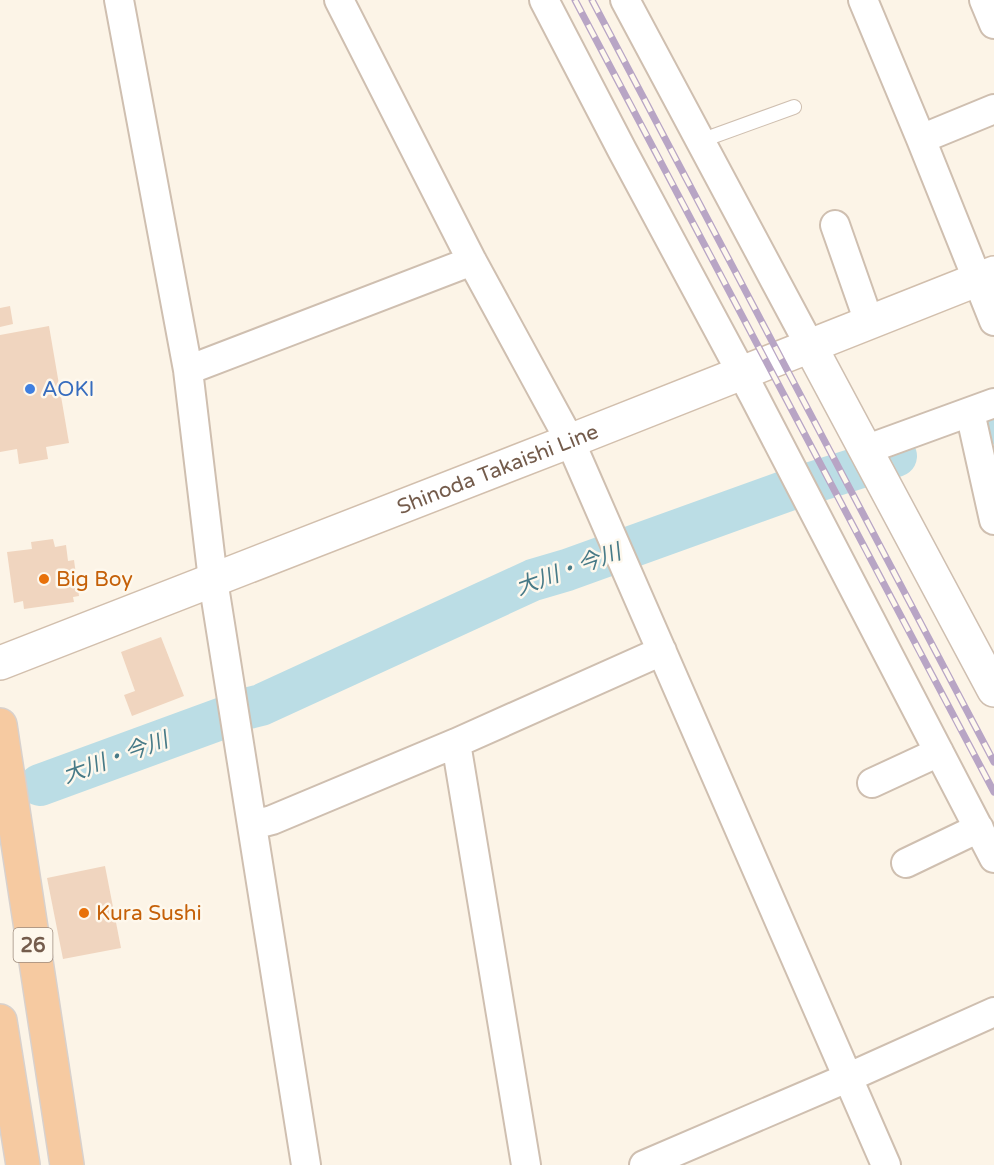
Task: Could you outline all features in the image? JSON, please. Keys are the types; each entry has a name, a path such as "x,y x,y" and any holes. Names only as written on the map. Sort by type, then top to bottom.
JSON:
{"highway":[{"name":"26","path":"0,726 67,1165"},
{"path":"0,1021 23,1165"}],"main road":[{"name":"Shinoda Takaishi Line","path":"0,663 986,276"},
{"path":"810,346 994,690"}],"street":[{"path":"119,0 188,370 213,580 306,1165"},
{"path":"339,0 472,261 570,441 886,1165"},
{"path":"544,0 742,373 994,858"},
{"path":"625,0 810,346"},
{"path":"863,0 921,139 986,276 994,321"},
{"path":"984,0 994,24"},
{"path":"921,139 994,109"},
{"path":"835,225 869,322"},
{"path":"188,370 472,261"},
{"path":"871,461 982,407 994,520"},
{"path":"253,825 272,820 456,743 662,651"},
{"path":"456,743 526,1165"},
{"path":"872,783 939,752"},
{"path":"906,863 979,828"},
{"path":"644,1165 994,1012"}],"lane":[{"path":"700,141 794,107"}],"building":[{"path":"10,306 13,324 0,327 0,308"},
{"name":"AOKI","path":"49,326 69,443 46,447 48,459 19,464 17,449 0,452 0,335"},
{"name":"Big Boy","path":"53,539 55,547 66,545 68,561 74,560 79,596 73,597 74,602 24,609 23,601 14,603 7,552 32,549 31,542"},
{"path":"161,637 184,696 132,716 124,695 135,691 121,652"},
{"name":"Kura Sushi","path":"105,866 121,948 63,959 47,878"}],"waterway":[{"name":"大川・今川","path":"982,426 994,422"},
{"name":"大川・今川","path":"249,708 261,705 533,580 567,570 789,490 896,456"},
{"name":"大川・今川","path":"40,785 223,718"}],"railway":[{"path":"575,0 994,792"},
{"path":"592,0 994,762"}],"place":[{"name":"AOKI","path":"30,389"},
{"name":"Big Boy","path":"44,579"},
{"name":"Kura Sushi","path":"84,913"}]}
